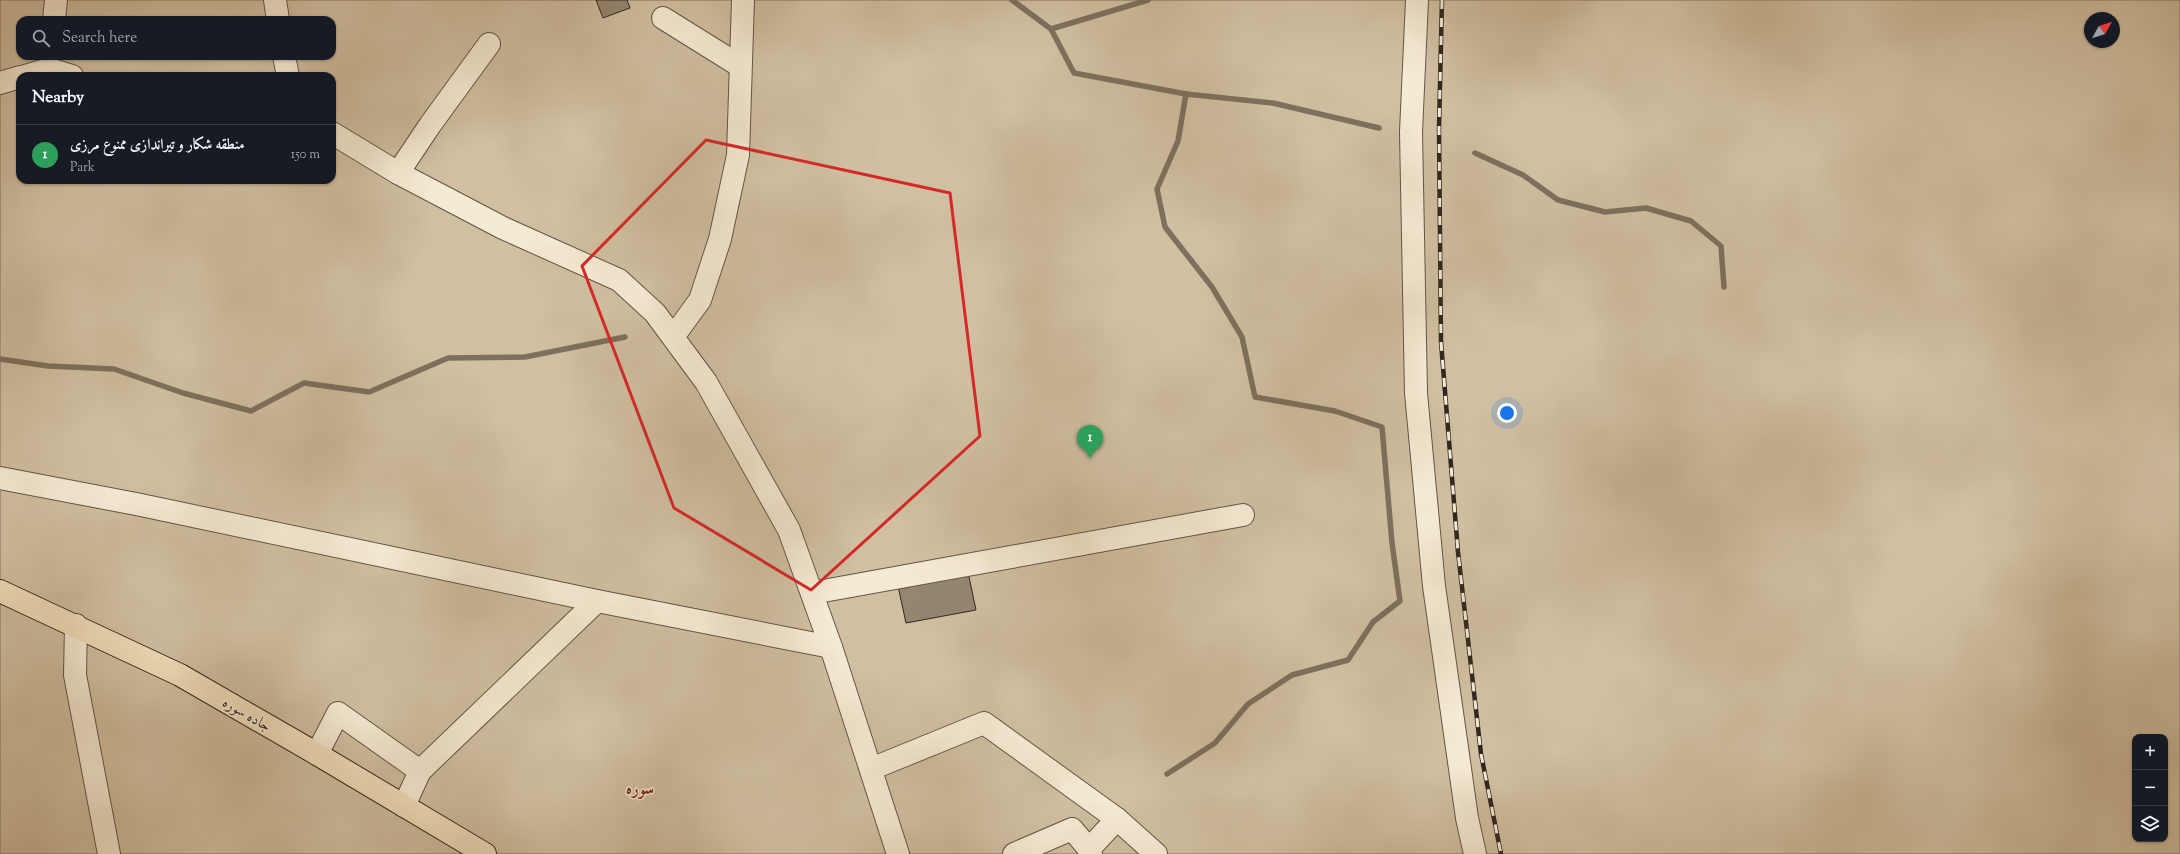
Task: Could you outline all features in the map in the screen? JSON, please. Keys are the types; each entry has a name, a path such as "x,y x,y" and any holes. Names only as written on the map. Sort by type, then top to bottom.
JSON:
{"main road":[{"name":"جاده سوره","path":"0,591 76,625 180,676 317,754 485,854"}],"street":[{"path":"54,16 56,0"},
{"path":"275,0 277,16"},
{"path":"673,337 700,300 720,239 738,155 743,0"},
{"path":"1417,0 1411,132 1416,393 1434,586 1468,818 1475,854"},
{"path":"663,18 740,66"},
{"path":"398,173 430,125 489,44"},
{"path":"285,60 287,72"},
{"path":"33,72 50,63 65,72"},
{"path":"0,83 16,78"},
{"path":"336,135 398,173 503,228 619,280 655,313 706,382 789,530 831,647 898,854"},
{"path":"0,478 136,504 597,601 831,647"},
{"path":"812,593 1243,515"},
{"path":"404,806 420,771 597,601"},
{"path":"76,625 75,675 109,854"},
{"path":"317,754 338,713 420,771"},
{"path":"871,769 984,723 1117,819 1156,854"},
{"path":"1014,854 1072,829 1090,852 1117,819"}],"highlighted area":[{"path":"706,140 950,193 980,436 811,590 674,508 582,266"}],"shaded area":[{"path":"0,0 2180,0 2180,854 0,854"}],"building":[{"path":"596,0 627,0 630,8 603,18"},
{"path":"968,572 976,610 906,623 898,586"}],"waterway":[{"path":"1012,0 1051,29 1074,73 1186,94 1273,103 1379,128"},
{"path":"1051,29 1148,0"},
{"path":"1167,774 1215,743 1248,704 1292,675 1348,660 1373,622 1400,601 1392,543 1382,427 1335,411 1255,397 1242,337 1212,287 1165,227 1157,189 1178,141 1186,94"},
{"path":"1475,153 1523,175 1558,200 1605,212 1646,208 1691,221 1721,246 1724,287"},
{"path":"0,359 48,366 114,369 183,393 251,411 304,383 369,392 448,358 525,357 625,337"}],"railway":[{"path":"1442,0 1439,128 1441,342 1458,552 1481,754 1501,854"}],"place":[{"name":"منطقه شکار و تیراندازی ممنوع مرزی","path":"1090,458"}],"district":[{"name":"سوره","path":"640,788"}]}
